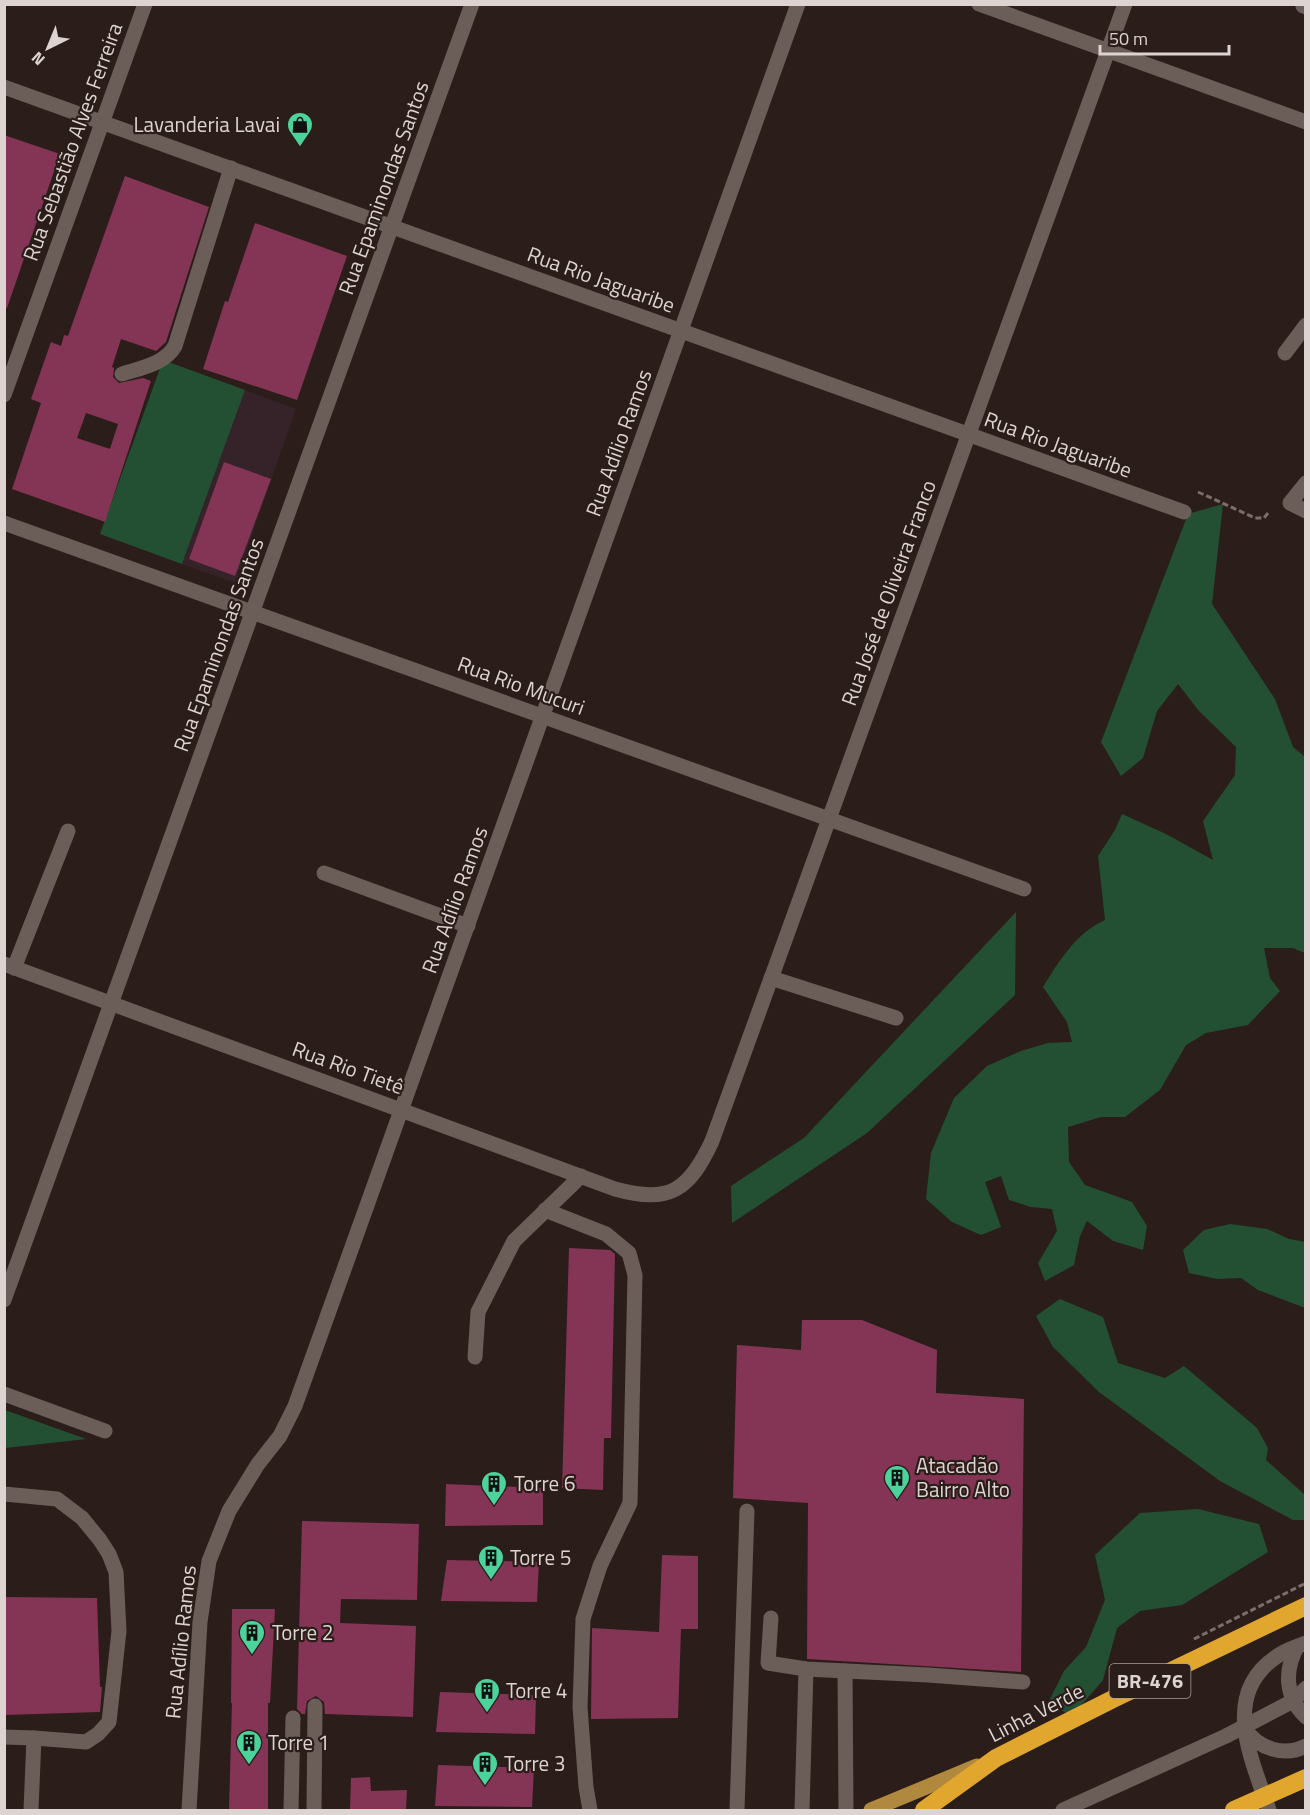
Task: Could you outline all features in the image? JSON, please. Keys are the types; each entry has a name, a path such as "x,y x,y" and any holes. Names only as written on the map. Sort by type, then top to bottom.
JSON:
{"highway":[{"name":"Linha Verde","path":"924,1810 996,1758 1305,1606"},
{"path":"1233,1810 1266,1804 1305,1778"}],"main road":[{"path":"871,1810 996,1758"}],"street":[{"name":"Rua Sebastião Alves Ferreira","path":"4,395 145,4"},
{"name":"Rua Epaminondas Santos","path":"4,1300 472,4"},
{"name":"Rua Adílio Ramos","path":"189,1810 200,1622 209,1561 218,1534 258,1464 280,1436 295,1406 798,4"},
{"path":"979,4 1305,122"},
{"name":"Rua José de Oliveira Franco","path":"679,1188 692,1176 705,1157 712,1141 1125,4"},
{"name":"Rua Rio Jaguaribe","path":"4,87 1184,512"},
{"path":"122,374 171,354 231,168"},
{"path":"1285,353 1305,325"},
{"path":"1305,483 1290,503 1305,511"},
{"name":"Rua Rio Mucuri","path":"4,522 1024,889"},
{"path":"9,966 69,831"},
{"path":"324,873 468,926"},
{"name":"Rua Rio Tietê","path":"9,966 633,1194 662,1194 679,1188"},
{"path":"771,978 896,1018"},
{"path":"475,1357 478,1312 514,1241 581,1176"},
{"path":"545,1210 606,1234 629,1253 635,1275 630,1503 600,1566 583,1619 580,1707 590,1810"},
{"path":"4,1395 105,1431"},
{"path":"4,1494 57,1499 82,1518 109,1554 116,1572 119,1631 109,1722 86,1742 4,1737"},
{"path":"737,1810 747,1511"},
{"path":"771,1618 768,1663 806,1669 1023,1682"},
{"path":"1301,1645 1290,1659 1287,1673 1288,1687 1299,1700 1305,1717"},
{"path":"1266,1804 1243,1727 1244,1704 1257,1675 1275,1657 1301,1645"},
{"path":"802,1810 806,1669"},
{"path":"846,1671 846,1810"},
{"path":"1063,1810 1299,1700 1305,1688"},
{"path":"314,1810 315,1706"},
{"path":"291,1810 293,1718"},
{"path":"1243,1727 1258,1742 1275,1749 1294,1752 1305,1746"},
{"path":"31,1810 34,1738"}],"path":[{"path":"1198,492 1255,518 1264,518 1268,513"}],"shaded area":[{"path":"245,390 296,409 235,583 182,564"}],"green space":[{"path":"163,360 245,390 182,564 100,534"},
{"path":"1223,504 1212,604 1275,699 1293,747 1305,757 1305,953 1293,948 1264,948 1270,978 1280,991 1248,1025 1206,1033 1186,1045 1160,1090 1125,1117 1101,1117 1068,1127 1069,1162 1085,1185 1132,1202 1147,1226 1143,1250 1113,1241 1087,1221 1080,1236 1074,1265 1045,1281 1038,1263 1057,1231 1052,1209 1031,1207 1009,1200 1001,1176 985,1182 1001,1227 981,1235 952,1222 926,1199 931,1153 954,1098 987,1066 1021,1051 1048,1043 1072,1042 1067,1022 1043,987 1077,940 1105,920 1098,856 1115,830 1122,814 1166,834 1213,860 1203,821 1235,775 1236,747 1199,711 1178,684 1157,711 1143,758 1121,776 1101,742 1188,514"},
{"path":"1016,912 1015,995 867,1133 732,1223 731,1186 804,1138"},
{"path":"1230,1224 1267,1229 1289,1239 1305,1242 1305,1308 1258,1290 1241,1278 1217,1279 1189,1273 1183,1250 1204,1230"},
{"path":"1060,1299 1103,1317 1118,1363 1165,1378 1184,1366 1257,1428 1268,1448 1266,1460 1305,1495 1305,1520 1293,1520 1220,1481 1099,1392 1053,1347 1036,1316"},
{"path":"5,1410 86,1439 5,1448"},
{"path":"1198,1509 1259,1524 1268,1552 1182,1605 1140,1611 1117,1628 1103,1680 1072,1716 1048,1703 1064,1671 1086,1647 1105,1600 1095,1555 1140,1513"}],"building":[{"path":"4,135 60,154 7,308 4,308"},
{"path":"125,176 209,207 166,342 156,351 121,339 112,367 114,368 113,377 119,383 143,378 151,381 105,522 12,489 41,403 31,399 51,342 61,346 64,335 68,336","holes":["86,413 118,424 110,449 77,438"]},
{"path":"255,223 347,256 297,400 203,369 225,301 228,302"},
{"path":"224,462 271,479 235,576 189,559"},
{"path":"569,1248 610,1250 615,1254 611,1438 604,1438 603,1490 562,1488"},
{"name":"Atacadão Bairro Alto","path":"802,1320 862,1320 937,1350 936,1393 1024,1399 1021,1672 807,1659 808,1503 733,1498 737,1345 801,1350"},
{"name":"Torre 6","path":"446,1484 543,1488 543,1525 445,1526"},
{"path":"302,1521 419,1524 417,1600 341,1599 340,1623 416,1626 413,1717 325,1714 324,1702 316,1696 307,1701 305,1714 297,1709"},
{"path":"662,1555 698,1556 698,1629 681,1629 678,1718 591,1719 592,1628 659,1632"},
{"name":"Torre 5","path":"447,1560 539,1562 537,1602 441,1601"},
{"path":"4,1597 97,1598 100,1687 102,1687 100,1712 4,1715"},
{"path":"232,1609 275,1609 270,1703 268,1703 268,1810 229,1810"},
{"name":"Torre 4","path":"440,1692 536,1695 535,1734 436,1732"},
{"name":"Torre 3","path":"438,1765 534,1768 532,1807 435,1806"},
{"path":"370,1777 371,1791 407,1790 406,1810 350,1810 351,1778"}],"place":[{"name":"Lavanderia Lavai","path":"300,148"},
{"name":"Atacadão Bairro Alto","path":"897,1501"},
{"name":"Torre 6","path":"494,1507"},
{"name":"Torre 5","path":"491,1581"},
{"name":"Torre 2","path":"252,1656"},
{"name":"Torre 4","path":"487,1714"},
{"name":"Torre 1","path":"249,1766"},
{"name":"Torre 3","path":"485,1787"}]}
